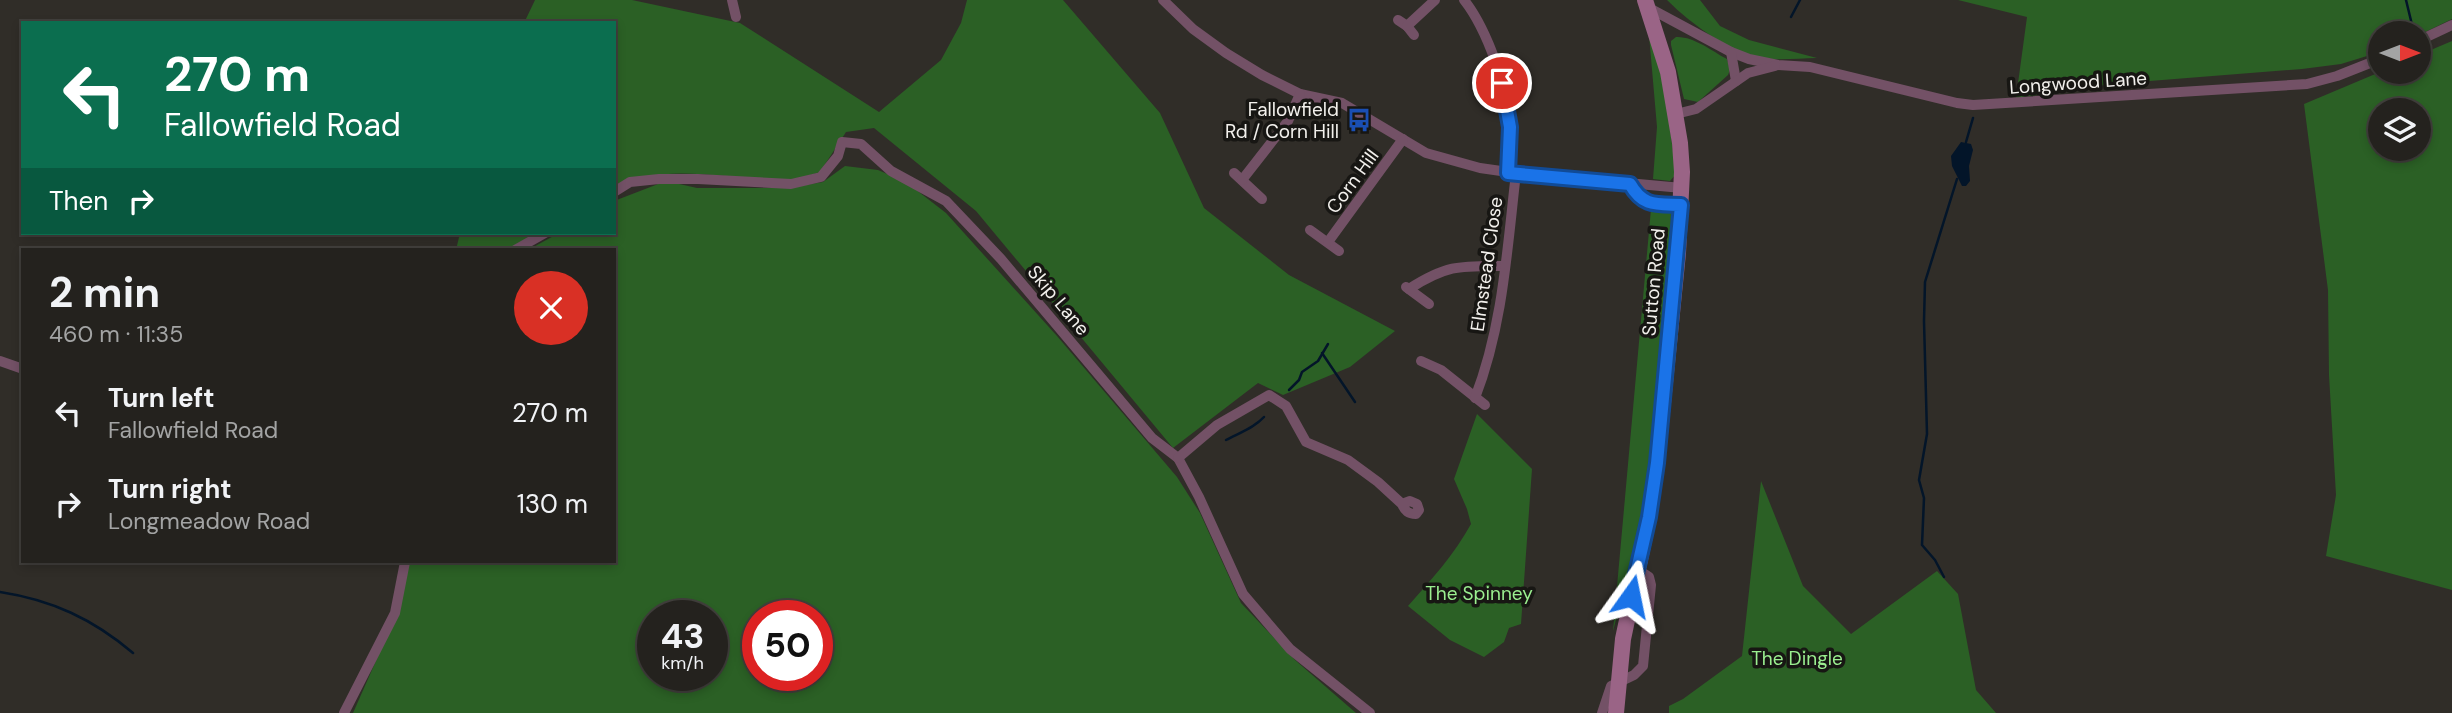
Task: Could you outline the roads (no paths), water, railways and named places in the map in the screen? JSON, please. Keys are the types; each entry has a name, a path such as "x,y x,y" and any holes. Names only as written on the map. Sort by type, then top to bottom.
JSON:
{"main road":[{"name":"Sutton Road","path":"1616,713 1623,639 1649,517 1657,463 1682,188 1676,114 1668,72 1647,4"}],"street":[{"path":"732,0 736,17"},
{"path":"1163,0 1193,29 1262,75 1300,94 1342,103 1426,153 1480,168 1512,173 1682,188"},
{"path":"1406,27 1435,0"},
{"name":"Elmstead Close","path":"1464,0 1471,8 1502,83 1510,127 1512,173 1501,307 1475,398"},
{"name":"Longwood Lane","path":"1647,4 1731,52 1778,65 1810,66 1956,103 1989,105 2307,84 2368,64"},
{"path":"2431,35 2452,25"},
{"path":"1731,52 1736,81"},
{"name":"Longwood Lane","path":"1676,114 1696,109 1748,73 1778,65"},
{"path":"1262,199 1238,176 1288,121 1300,94"},
{"name":"Corn Hill","path":"1328,242 1402,139"},
{"name":"Skip Lane","path":"616,191 629,182 659,179 791,184 821,177 838,156 842,142 861,144 891,171 946,201 1001,259 1152,438 1178,458 1199,497 1243,594 1290,649 1370,713"},
{"path":"1630,184 1636,195 1647,203 1681,205"},
{"name":"Corn Hill","path":"1310,230 1339,251"},
{"path":"519,248 541,235"},
{"path":"1429,304 1407,287 1432,274 1460,265 1505,266"},
{"path":"0,361 21,368"},
{"path":"1421,361 1441,370 1485,405"},
{"path":"1178,458 1217,425 1269,395 1286,406 1306,442 1348,460 1402,504"},
{"path":"344,713 395,613 405,563"},
{"path":"1602,713 1611,686 1618,685 1634,675 1643,666 1651,585 1649,577 1637,569"}],"water":[{"path":"1961,142 1971,144 1973,150 1969,166 1970,181 1966,186 1962,186 1952,166 1951,156"}],"waterway":[{"path":"1791,17 1800,0"},
{"path":"2406,0 2411,21"},
{"path":"1966,142 1973,118"},
{"path":"1944,577 1935,560 1922,545 1924,498 1919,480 1927,434 1925,282 1957,179"},
{"path":"1289,390 1299,380 1302,372 1318,361 1328,344"},
{"path":"1322,353 1355,402"},
{"path":"1226,440 1264,417"},
{"path":"0,592 37,600 71,613 103,630 133,653"}],"place":[{"name":"Fallowfield Rd / Corn Hill","path":"1359,120"}],"park label":[{"name":"The Spinney","path":"1479,593"},
{"name":"The Dingle","path":"1797,658"}]}
